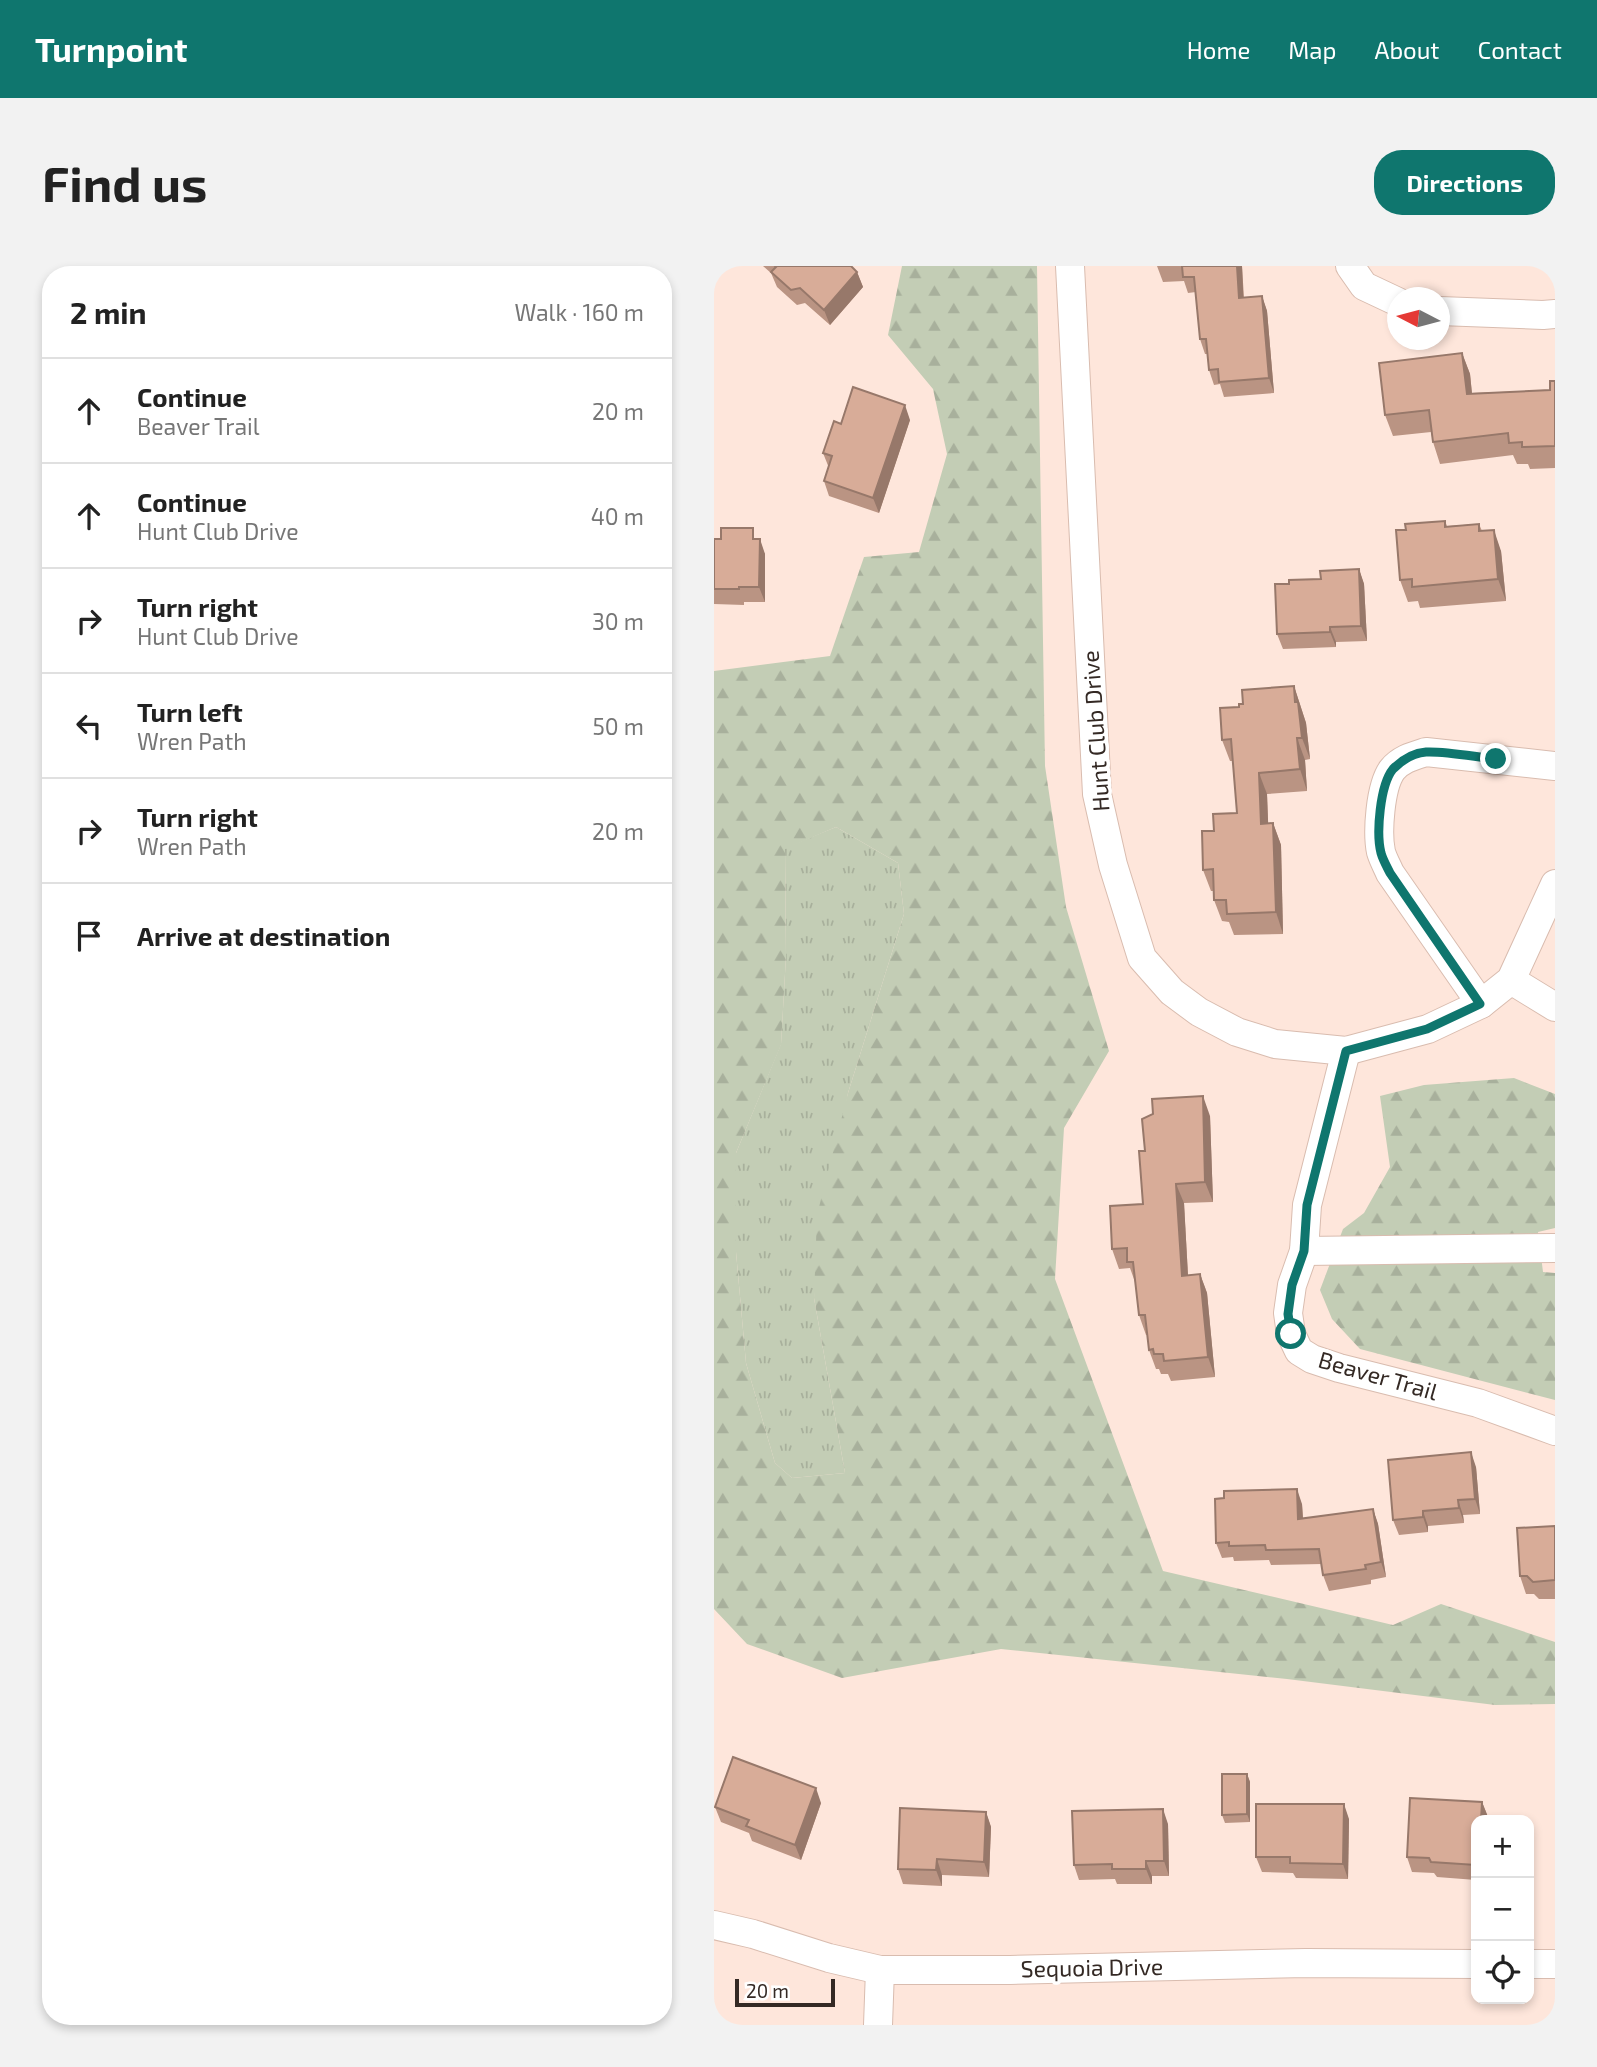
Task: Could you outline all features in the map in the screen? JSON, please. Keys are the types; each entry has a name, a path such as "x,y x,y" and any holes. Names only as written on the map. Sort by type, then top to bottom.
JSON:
{"street":[{"name":"Hunt Club Drive","path":"1070,266 1097,794 1113,864 1142,958 1172,992 1199,1012 1237,1032 1275,1044 1346,1051 1427,1029 1480,1004 1511,980 1555,884"},
{"path":"1350,266 1364,286 1387,297"},
{"path":"1450,311 1555,314"},
{"path":"1480,1004 1390,873 1381,855 1378,834 1384,793 1391,771 1406,758 1426,752 1555,766"},
{"path":"1511,980 1555,1007"},
{"path":"1346,1051 1307,1205 1304,1251 1555,1248"},
{"name":"Beaver Trail","path":"1304,1251 1292,1285 1288,1314 1291,1334 1299,1351 1312,1359 1339,1368 1478,1403 1555,1431"},
{"name":"Sequoia Drive","path":"714,1925 880,1970 1010,1970 1306,1962 1471,1964"},
{"path":"1534,1964 1555,1965"},
{"path":"878,2025 880,1970"}],"green space":[{"path":"902,266 1037,266 1045,766 1066,907 1109,1051 1064,1128 1055,1279 1163,1571 1393,1625 1441,1604 1555,1642 1555,1704 1495,1705 1287,1679 1001,1649 842,1678 747,1644 714,1609 714,671 830,656 864,557 919,552 947,454 933,389 888,335","holes":["836,827 898,863 904,914 848,1093 817,1215 814,1298 845,1473 792,1478 775,1463 746,1363 736,1252 736,1153 781,1045 786,956 785,849"]},
{"path":"836,827 898,863 904,914 848,1093 814,1298 845,1473 792,1478 775,1463 746,1363 736,1252 736,1153 781,1044 786,956 785,848"},
{"path":"1514,1078 1555,1094 1555,1228 1538,1232 1543,1272 1555,1273 1555,1400 1360,1349 1332,1319 1320,1290 1343,1229 1364,1213 1390,1167 1380,1096 1424,1085"}],"building":[{"path":"775,266 851,266 857,272 824,310 800,288 791,290 771,272"},
{"path":"1182,266 1237,266 1239,298 1262,296 1269,378 1219,382 1218,369 1209,370 1206,339 1200,339 1194,277 1183,277"},
{"path":"1462,353 1467,394 1550,390 1550,381 1555,381 1555,446 1522,447 1522,442 1509,443 1508,433 1433,442 1429,410 1385,415 1379,363"},
{"path":"853,387 905,405 873,498 824,481 832,456 823,453 834,421 841,424"},
{"path":"1445,521 1445,527 1479,524 1479,531 1494,530 1498,579 1412,587 1412,579 1400,580 1396,530 1406,530 1405,524"},
{"path":"721,528 753,528 753,539 760,539 759,587 714,589 714,539 721,539"},
{"path":"1359,569 1361,626 1330,627 1330,632 1277,634 1275,584 1289,584 1289,580 1321,579 1320,571"},
{"path":"1294,686 1302,738 1297,738 1300,769 1259,773 1261,824 1273,823 1276,912 1227,914 1226,900 1214,900 1213,869 1203,870 1202,831 1214,831 1213,814 1237,813 1231,739 1222,740 1220,708 1239,707 1239,704 1243,704 1242,690"},
{"path":"1203,1096 1205,1182 1176,1184 1182,1276 1200,1274 1208,1357 1164,1361 1163,1354 1154,1354 1153,1349 1149,1350 1145,1315 1139,1315 1133,1262 1127,1262 1127,1248 1112,1249 1110,1206 1143,1204 1139,1151 1145,1151 1142,1119 1153,1114 1152,1099"},
{"path":"1471,1452 1475,1499 1458,1500 1459,1508 1423,1511 1423,1517 1393,1520 1388,1460"},
{"path":"1297,1489 1298,1519 1373,1509 1381,1562 1365,1565 1366,1569 1323,1575 1319,1549 1266,1550 1265,1545 1229,1546 1229,1542 1216,1543 1215,1499 1224,1498 1224,1491"},
{"path":"1555,1526 1555,1580 1533,1582 1527,1576 1520,1576 1517,1528"},
{"path":"733,1757 816,1788 795,1845 746,1826 749,1820 715,1807"},
{"path":"1222,1774 1247,1774 1247,1814 1222,1815"},
{"path":"1410,1798 1482,1802 1481,1815 1471,1815 1471,1865 1431,1862 1429,1858 1407,1857"},
{"path":"1256,1804 1344,1804 1343,1864 1290,1863 1290,1857 1256,1857"},
{"path":"900,1808 986,1812 984,1862 937,1859 936,1870 898,1869"},
{"path":"1163,1809 1164,1861 1146,1861 1146,1869 1112,1869 1112,1864 1074,1865 1072,1811"}],"route":[{"path":"1291,1334 1288,1314 1292,1285 1304,1251 1307,1205 1346,1051 1427,1029 1480,1004 1390,873 1381,855 1378,834 1380,815 1391,771 1406,758 1426,752 1496,759"}]}
